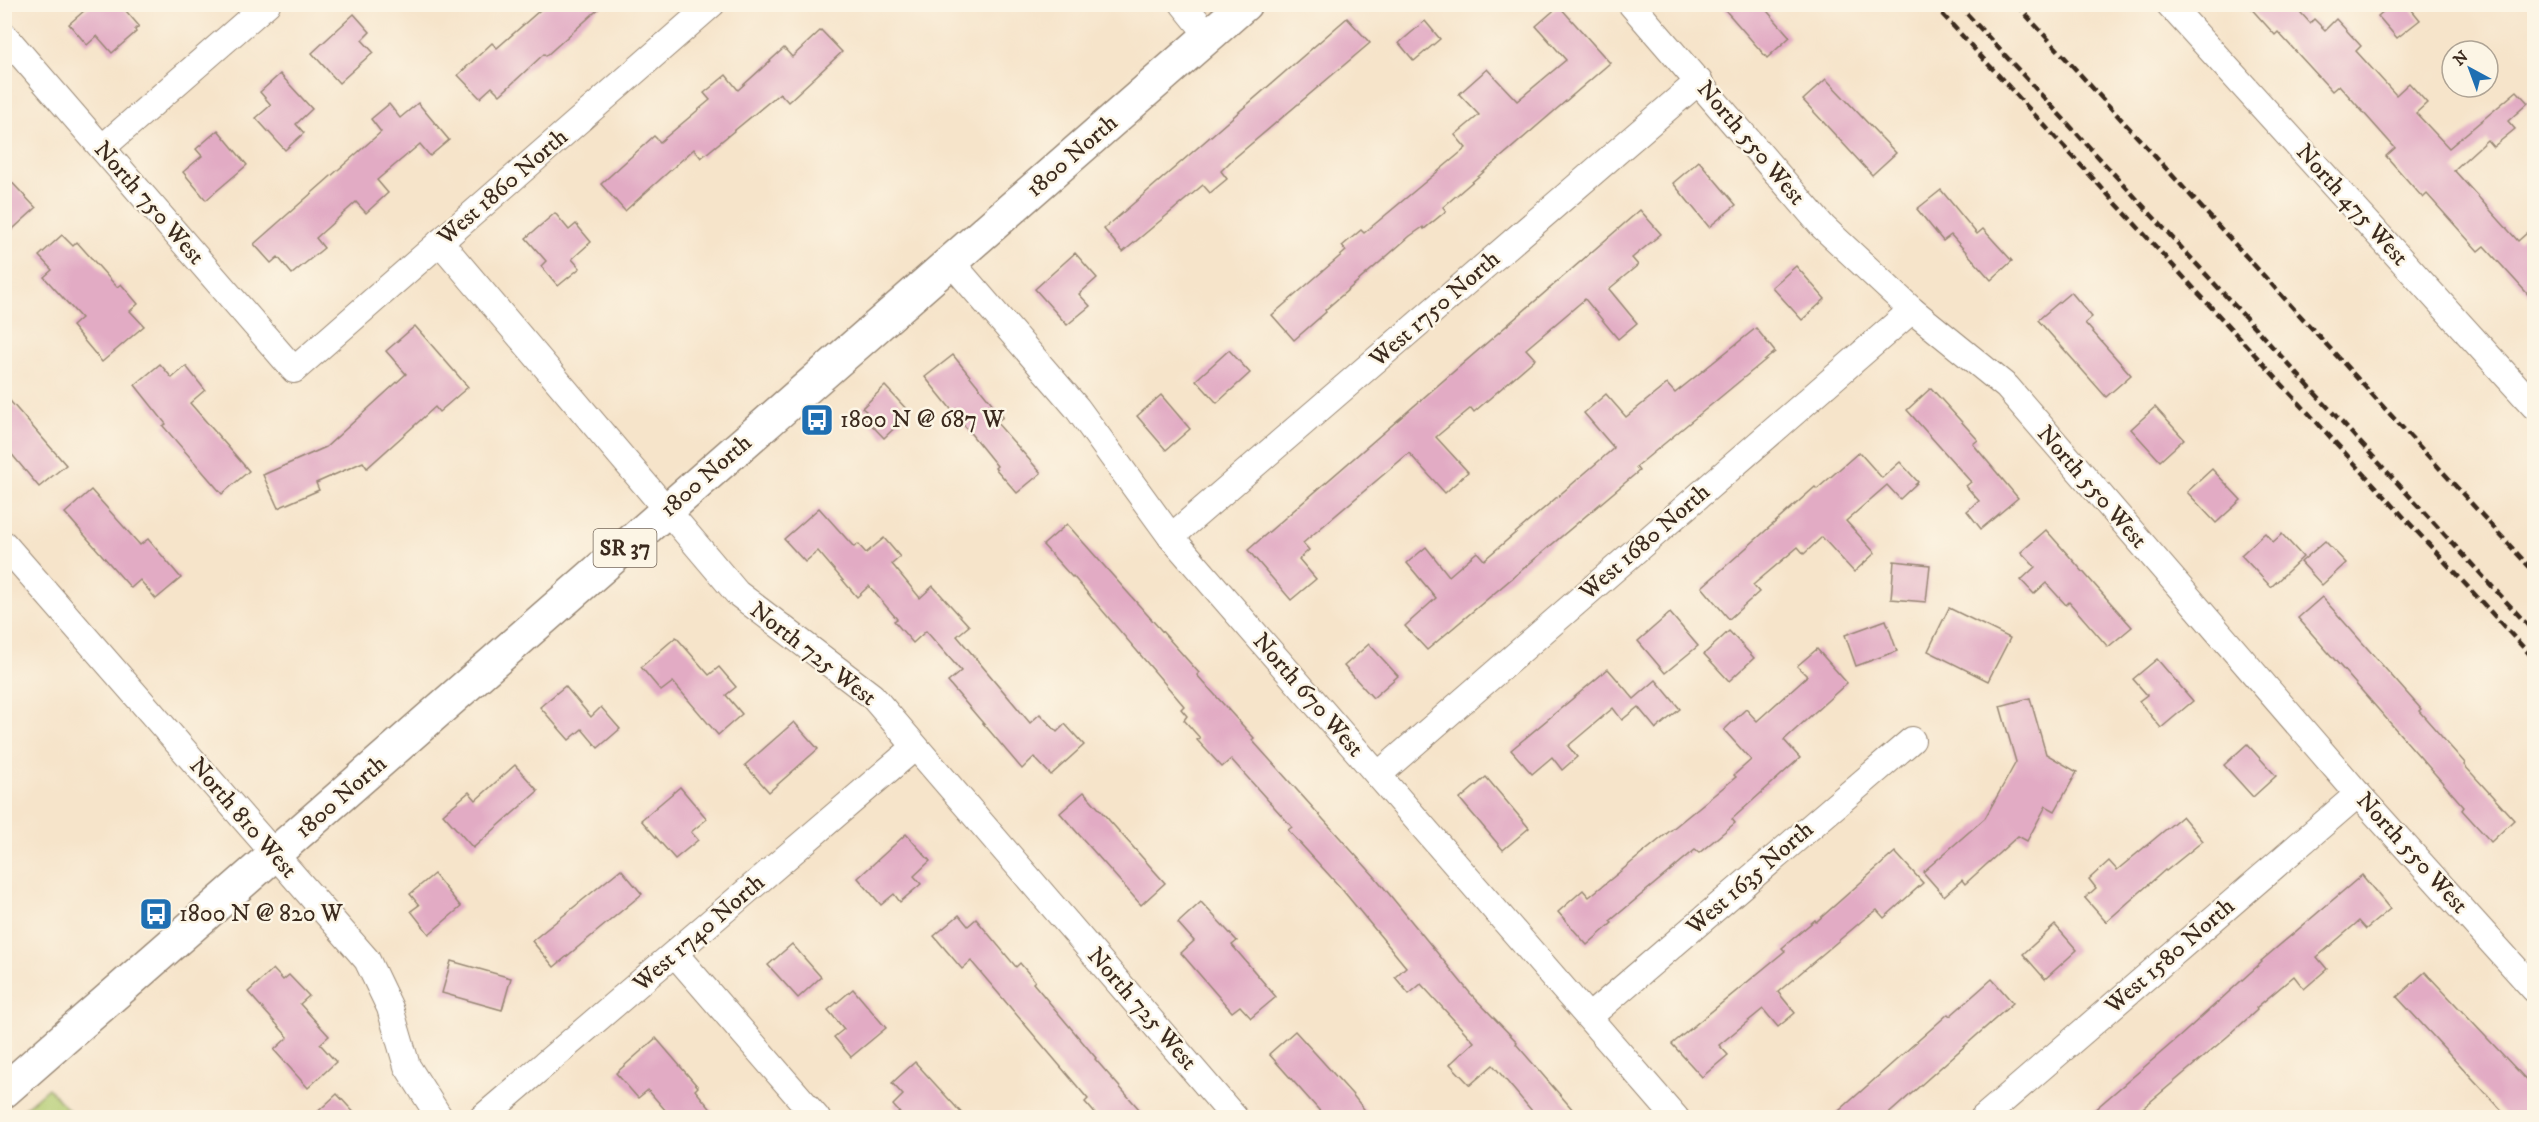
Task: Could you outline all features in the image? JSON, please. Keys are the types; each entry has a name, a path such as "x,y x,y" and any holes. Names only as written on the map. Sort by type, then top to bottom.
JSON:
{"main road":[{"name":"1800 North","path":"4,1091 1245,4"}],"street":[{"path":"102,148 267,4"},
{"name":"West 1860 North","path":"294,370 712,4"},
{"path":"1183,4 1209,36"},
{"name":"North 550 West","path":"1631,4 1700,81 1823,227 1912,310 2007,387 2358,794 2535,989"},
{"name":"North 475 West","path":"2169,4 2535,406"},
{"name":"North 750 West","path":"4,35 294,370"},
{"name":"West 1750 North","path":"1171,537 1700,81"},
{"name":"North 725 West","path":"440,242 737,593 872,696 1235,1118"},
{"name":"North 670 West","path":"951,262 1077,408 1171,537 1676,1118"},
{"name":"West 1680 North","path":"1378,775 1912,310"},
{"name":"North 810 West","path":"4,544 367,960 390,1008 407,1066 440,1118"},
{"name":"West 1635 North","path":"1589,1017 1912,740"},
{"name":"West 1740 North","path":"482,1118 915,747"},
{"name":"West 1580 North","path":"1983,1118 2358,794"},
{"path":"675,954 817,1118"}],"green space":[{"path":"48,1088 75,1117 14,1117"}],"building":[{"path":"92,4 120,4 139,26 136,32 112,53 97,36 87,45 69,24"},
{"path":"547,4 604,4 546,56 544,54 500,95 492,87 480,98 458,75 492,43 497,48"},
{"path":"1720,4 1761,4 1790,37 1767,58"},
{"path":"2247,4 2293,4 2310,23 2314,19 2325,30 2336,19 2361,46 2356,51 2396,95 2409,83 2427,103 2416,113 2449,148 2517,91 2528,103 2508,121 2515,129 2493,147 2487,140 2454,170 2518,241 2535,226 2535,302 2484,246 2478,251 2427,194 2423,198 2386,156 2395,148 2339,85 2332,91 2278,32 2275,35"},
{"path":"2392,4 2407,4 2420,20 2397,38 2378,16"},
{"path":"1559,6 1610,63 1443,207 1446,211 1424,229 1423,227 1410,236 1294,340 1272,315 1346,251 1342,246 1361,230 1364,233 1466,148 1455,135 1479,115 1459,94 1487,69 1517,101 1566,60 1536,26"},
{"path":"354,14 370,32 362,40 373,52 339,83 312,53"},
{"path":"1347,18 1370,43 1232,160 1221,171 1227,179 1210,193 1203,185 1123,252 1104,229"},
{"path":"1425,21 1440,39 1414,61 1399,43"},
{"path":"821,30 842,52 788,102 780,93 701,158 694,149 625,211 601,184 654,136 660,142 710,100 704,93 726,75 738,90 784,48 792,57"},
{"path":"280,74 312,109 296,124 304,133 285,150 256,118 271,105 260,92"},
{"path":"1826,79 1896,153 1872,175 1803,100"},
{"path":"418,103 449,140 430,156 420,144 377,180 388,193 366,213 356,202 316,238 324,248 292,274 278,257 271,263 254,244 381,132 371,119 389,104 400,118"},
{"path":"218,130 247,165 206,200 183,172 202,156 196,149"},
{"path":"1699,161 1736,205 1709,227 1673,183"},
{"path":"4,174 36,208 4,237"},
{"path":"1941,190 1977,234 1983,229 2012,261 1991,280 1951,235 1943,241 1917,209"},
{"path":"1640,210 1661,234 1632,258 1638,265 1609,289 1637,323 1618,339 1585,299 1526,349 1535,359 1474,412 1471,408 1436,437 1468,472 1445,493 1409,453 1303,543 1309,550 1299,559 1316,579 1291,600 1248,550"},
{"path":"555,213 569,230 576,224 591,242 572,259 580,268 558,286 541,266 546,261 526,238"},
{"path":"62,235 73,246 77,242 117,287 121,284 138,304 130,311 144,326 102,362 72,326 81,318 44,277 52,270 39,256"},
{"path":"1075,253 1097,278 1079,294 1090,306 1067,325 1035,289"},
{"path":"1796,266 1825,299 1802,320 1772,287"},
{"path":"2071,292 2092,317 2085,323 2131,375 2106,397 2038,320"},
{"path":"415,326 468,387 439,412 435,407 367,468 363,462 316,483 319,490 278,508 263,475 326,447 406,374 386,351"},
{"path":"1756,328 1775,352 1636,467 1639,471 1427,650 1405,626 1436,598 1407,563 1426,547 1449,576 1477,552 1484,560 1614,448 1584,413 1606,394 1626,417 1667,384 1675,393"},
{"path":"1229,350 1250,373 1217,403 1196,380"},
{"path":"953,355 1003,417 996,422 1041,473 1017,493 925,377"},
{"path":"160,364 172,378 186,366 205,390 190,403 249,471 222,494 163,426 166,424 135,385"},
{"path":"885,386 910,413 884,438 862,415 866,411 862,408"},
{"path":"1931,388 1978,440 1973,444 2018,498 1981,529 1967,511 1979,501 1966,486 1971,482 1907,410"},
{"path":"4,394 66,465 39,487 4,445"},
{"path":"1161,395 1190,429 1166,450 1137,416"},
{"path":"2155,407 2184,439 2160,461 2131,429"},
{"path":"1859,452 1882,478 1900,462 1918,482 1900,499 1887,485 1846,521 1875,553 1854,572 1822,537 1804,554 1798,547 1753,585 1759,592 1729,619 1702,587 1815,487 1817,489"},
{"path":"2212,469 2241,500 2216,523 2187,492"},
{"path":"91,490 140,545 148,539 181,578 156,599 140,580 131,588 65,513"},
{"path":"819,508 854,547 858,544 866,553 884,538 900,557 892,564 920,598 933,586 969,626 957,636 1030,723 1040,714 1057,732 1065,724 1084,745 1051,775 1034,757 1022,769 948,682 961,671 926,631 913,643 894,621 897,619 869,586 857,597 818,551 805,562 784,539"},
{"path":"1067,524 1199,673 1197,675 1254,738 1252,740 1376,878 1470,993 1517,1042 1516,1044 1580,1118 1538,1118 1493,1065 1470,1085 1450,1064 1474,1042 1421,984 1409,994 1395,977 1406,967 1340,887 1288,830 1292,827 1231,759 1222,767 1197,740 1200,738 1184,720 1187,716 1181,709 1184,706 1073,576 1043,545"},
{"path":"2046,530 2132,627 2108,647 2069,602 2066,605 2046,583 2034,594 2021,580 2035,567 2021,552"},
{"path":"2265,533 2273,542 2282,534 2303,557 2271,587 2241,555"},
{"path":"2325,541 2346,563 2322,585 2301,562"},
{"path":"1894,561 1930,565 1926,602 1891,599"},
{"path":"2322,597 2421,709 2419,711 2465,763 2464,765 2514,820 2491,842 2462,810 2464,807 2298,618"},
{"path":"1949,608 2010,638 1988,681 1928,651"},
{"path":"1670,613 1698,646 1665,673 1638,641"},
{"path":"1886,620 1897,651 1856,666 1845,635"},
{"path":"1729,631 1754,658 1729,681 1704,654"},
{"path":"676,637 709,675 719,667 736,687 726,695 742,714 718,735 673,682 661,691 641,667"},
{"path":"1369,644 1398,676 1373,698 1344,666"},
{"path":"1817,649 1847,683 1784,740 1800,758 1732,819 1735,823 1699,853 1695,850 1610,921 1612,923 1587,945 1558,912 1583,890 1589,897 1736,777 1734,775 1751,760 1724,730 1746,709 1757,721 1807,676 1797,666"},
{"path":"2157,659 2193,701 2161,728 2139,701 2147,695 2133,679"},
{"path":"1608,669 1634,699 1656,680 1680,709 1656,729 1638,707 1622,720 1613,708 1568,746 1577,757 1562,770 1552,757 1532,774 1511,750"},
{"path":"565,686 591,717 601,707 620,729 598,748 582,729 569,740 540,707"},
{"path":"2030,698 2046,754 2077,772 2055,811 2046,806 2027,841 2018,836 1965,884 1962,880 1944,896 1923,872 1985,818 2016,762 2000,706"},
{"path":"794,722 818,749 769,792 745,765"},
{"path":"2247,744 2276,776 2253,797 2224,765"},
{"path":"515,765 538,791 473,848 443,814 469,792 476,800"},
{"path":"1486,777 1529,828 1503,850 1460,799"},
{"path":"680,787 707,819 691,832 698,840 675,859 641,820"},
{"path":"1084,792 1165,883 1141,905 1060,813"},
{"path":"2182,816 2203,841 2165,870 2106,922 2085,898 2096,888 2089,879 2109,861 2117,870"},
{"path":"906,834 930,861 914,876 921,884 900,902 894,894 881,905 858,878"},
{"path":"1895,852 1923,883 1884,918 1877,910 1863,920 1778,992 1795,1013 1778,1027 1763,1009 1719,1045 1728,1055 1702,1077 1672,1044 1785,951 1782,948 1815,920 1816,922"},
{"path":"621,869 642,894 554,967 532,941"},
{"path":"434,874 461,907 429,934 411,911 419,905 410,894"},
{"path":"2362,875 2390,909 2366,929 2359,921 2317,957 2327,969 2304,989 2294,976 2256,1008 2257,1010 2228,1036 2131,1118 2085,1118 2178,1038 2261,961"},
{"path":"1201,902 1237,941 1232,945 1276,997 1251,1018 1240,1006 1232,1012 1181,953 1194,941 1178,923"},
{"path":"959,915 968,926 976,919 1016,967 1020,963 1035,981 1033,983 1095,1059 1147,1118 1099,1118 1085,1102 1088,1099 971,961 962,969 934,936"},
{"path":"2055,925 2077,950 2045,979 2023,954"},
{"path":"792,944 821,977 798,998 768,965"},
{"path":"451,961 511,978 502,1010 442,993"},
{"path":"273,969 283,980 289,975 309,996 300,1004 329,1036 320,1044 336,1062 308,1088 274,1050 288,1037 248,992"},
{"path":"2425,972 2535,1089 2535,1118 2509,1118 2397,997"},
{"path":"1992,979 2013,1003 1884,1118 1831,1118 1948,1014 1950,1016"},
{"path":"853,989 886,1028 851,1057 834,1037 844,1029 828,1010"},
{"path":"1295,1031 1371,1118 1326,1118 1269,1054"},
{"path":"656,1038 698,1087 695,1090 718,1118 672,1118 648,1090 638,1098 616,1073"},
{"path":"915,1062 966,1118 904,1118 893,1105 903,1095 892,1083"},
{"path":"337,1094 359,1118 311,1118"}],"railway":[{"path":"1933,4 2534,659"},
{"path":"1958,4 2534,632"},
{"path":"2016,4 2534,572"}],"place":[{"name":"1800 N @ 687 W","path":"817,420"},
{"name":"1800 N @ 820 W","path":"156,914"}]}
